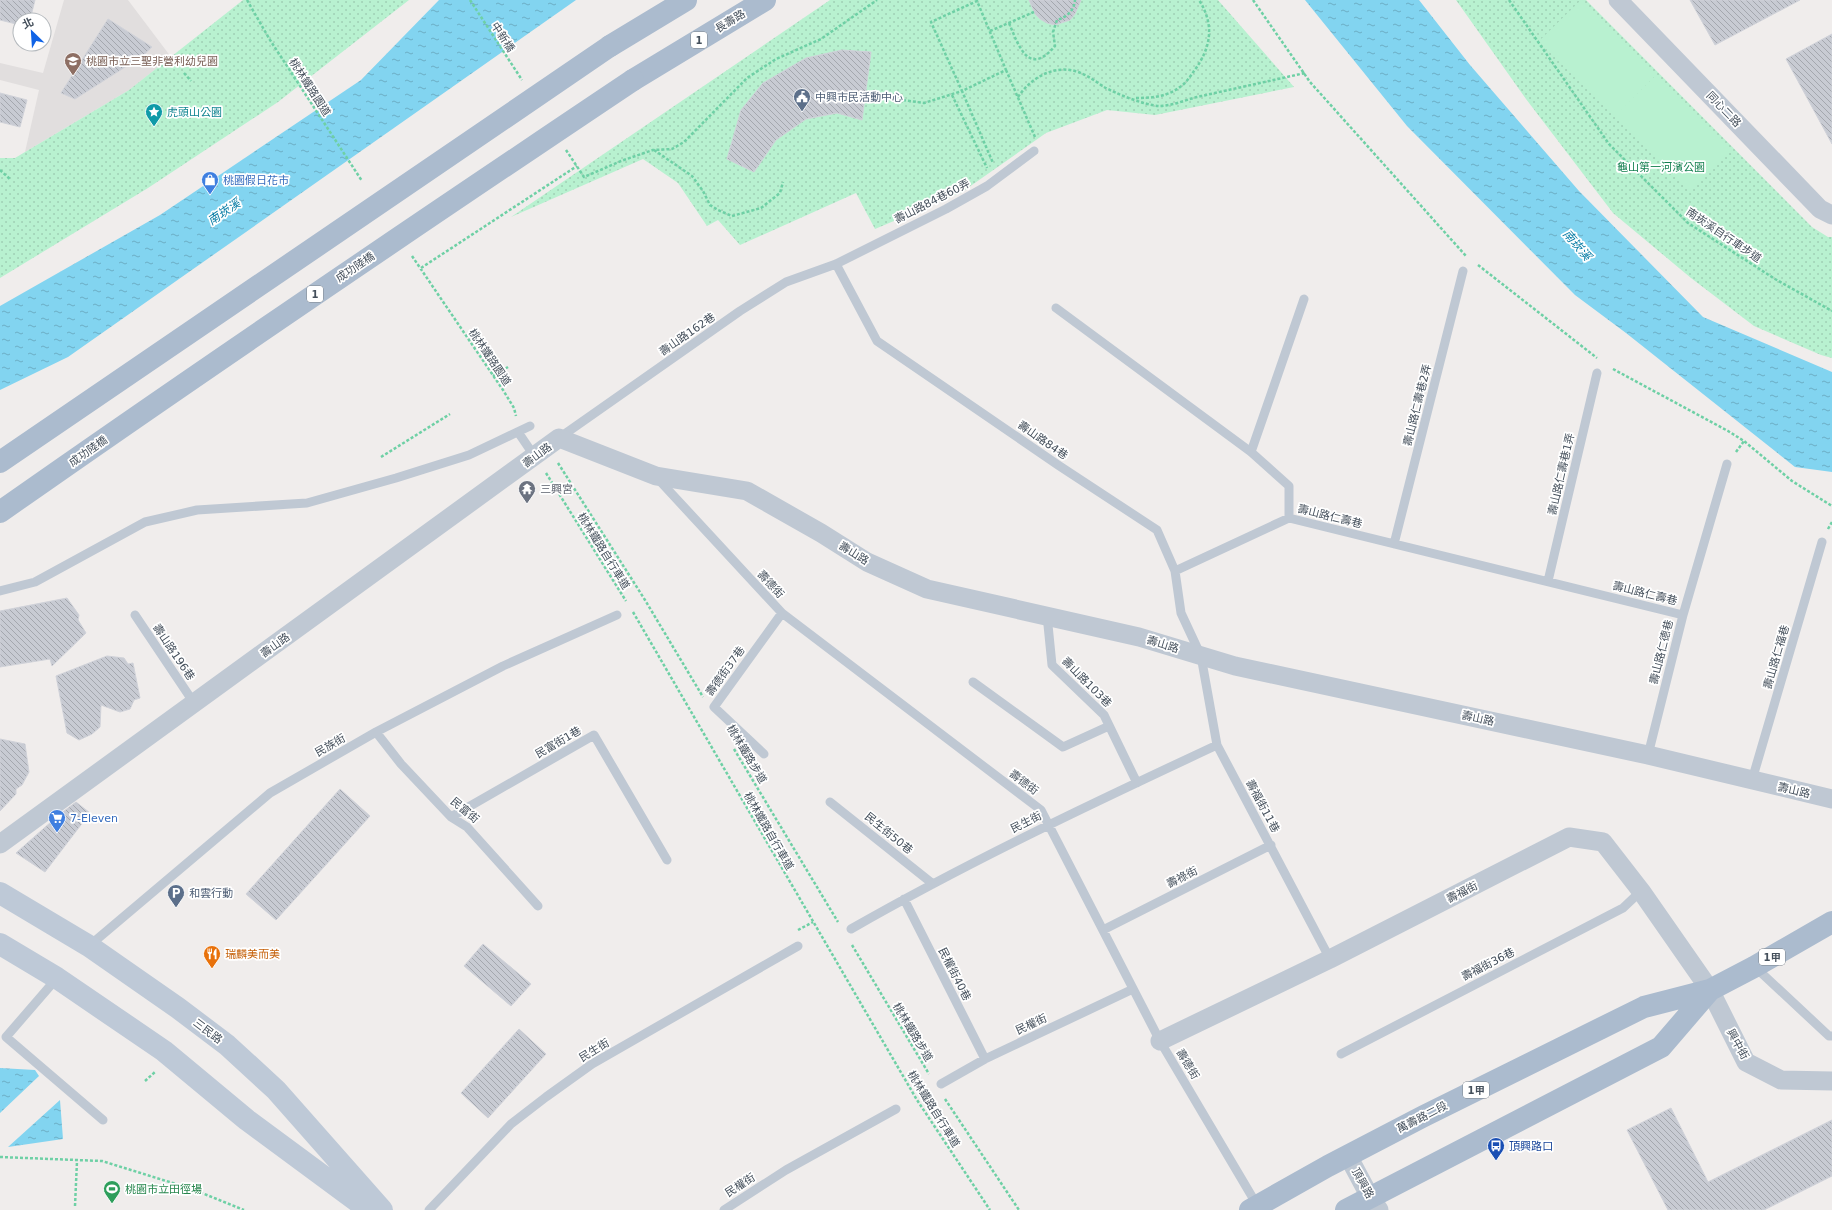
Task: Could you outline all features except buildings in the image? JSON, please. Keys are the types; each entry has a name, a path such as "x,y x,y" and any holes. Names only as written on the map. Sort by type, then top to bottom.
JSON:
{"main road":[{"path":"0,462 610,46 686,0"},
{"name":"長壽路","path":"633,80 765,0"},
{"name":"成功陸橋","path":"0,512 174,390 376,252 633,80"},
{"name":"萬壽路二段","path":"1253,1208 1424,1116 1644,1007 1710,990 1754,967 1832,922"},
{"name":"萬壽路二段","path":"1346,1210 1374,1203 1661,1047 1710,990"}],"street":[{"name":"同心二路","path":"1618,0 1820,209 1832,215"},
{"name":"壽山路","path":"0,844 194,703 539,463 559,438 656,476 747,491 821,533 867,562 927,589 1048,615 1139,637 1235,666 1648,755 1832,799"},
{"name":"壽福街","path":"1160,1040 1330,960 1569,837 1603,842 1641,890 1710,990"},
{"name":"三民路","path":"0,893 88,946 178,1008 227,1046 276,1090 382,1210"},
{"path":"0,944 57,978 164,1051 247,1120 369,1210"},
{"name":"興中街","path":"1710,990 1746,1062 1781,1080 1832,1081"},
{"name":"頂興路","path":"1348,1156 1374,1203"}],"lane":[{"name":"壽山路84巷60弄","path":"836,264 946,208 993,182 1034,151"},
{"name":"壽山路162巷","path":"559,438 740,311 786,282 836,264"},
{"name":"壽山路84巷","path":"836,264 877,341 1058,465 1157,530 1175,571 1181,613 1201,656"},
{"name":"壽山路仁壽巷2弄","path":"1394,544 1463,271"},
{"path":"1251,452 1304,300"},
{"name":"壽山路仁壽巷","path":"1056,308 1251,452 1289,486 1289,518 1683,614"},
{"name":"壽山路仁壽巷1弄","path":"1548,581 1597,373"},
{"path":"0,591 35,582 145,522 197,510 306,503 396,478 469,455 530,426"},
{"path":"518,432 539,463"},
{"name":"壽山路仁德巷","path":"1648,755 1683,614 1727,464"},
{"name":"壽德街","path":"656,476 782,614 1041,810 1160,1040 1253,1208"},
{"path":"1175,571 1289,518"},
{"name":"壽山路仁福巷","path":"1752,780 1822,542"},
{"name":"壽德街37巷","path":"764,754 714,707 782,614"},
{"name":"壽山路196巷","path":"135,615 194,703"},
{"name":"民族街","path":"88,946 270,792 376,732 503,666 617,615"},
{"name":"壽山路103巷","path":"1048,615 1052,665 1104,715 1137,783"},
{"name":"壽福街11巷","path":"1201,656 1217,745 1271,845 1330,960"},
{"path":"973,682 1063,747 1109,726"},
{"name":"民富街","path":"376,732 401,764 451,817 467,827 538,906"},
{"name":"民富街1巷","path":"451,817 594,735 667,860"},
{"name":"民生街","path":"851,929 904,899 1049,824 1217,745"},
{"name":"民生街50巷","path":"830,802 933,884"},
{"name":"壽祿街","path":"1103,930 1271,845"},
{"name":"壽福街36巷","path":"1342,1054 1623,908 1641,890"},
{"name":"民權街40巷","path":"904,899 985,1059"},
{"name":"民生街","path":"429,1210 512,1124 592,1064 798,946"},
{"path":"1754,967 1829,1036 1832,1036"},
{"path":"57,978 6,1038 103,1120"},
{"name":"民權街","path":"941,1084 985,1059 1133,989"},
{"name":"民權街","path":"724,1210 786,1170 896,1109"}],"path":[{"name":"桃林鐵路園道","path":"247,0 270,40 362,181"},
{"name":"中新橋","path":"470,0 522,82"},
{"path":"564,147 584,177 621,161 653,150 672,149 684,142 747,78 776,60 821,39 877,0"},
{"path":"1009,23 1019,48 1026,56 1034,60 1042,58 1055,46 1053,32 1057,20 1064,18 1070,13 1074,6 1075,0"},
{"path":"1134,98 1154,97 1168,94 1180,87 1202,60 1208,46 1210,26 1204,8 1199,0"},
{"path":"1253,0 1305,73 1468,257"},
{"name":"南崁溪自行車步道","path":"1509,0 1610,144 1688,223 1776,280 1832,311"},
{"path":"998,161 994,164 931,22 977,1 1035,137 1028,140"},
{"path":"990,31 1034,12"},
{"path":"1018,97 1025,86 1042,74 1062,69 1075,71 1090,77 1118,94 1159,106 1174,104 1305,73"},
{"path":"903,100 924,103 952,95 1006,70"},
{"path":"184,73 191,81"},
{"path":"952,95 993,182"},
{"path":"653,150 692,176 703,190 710,205 732,216 761,208 780,192 783,182"},
{"path":"420,268 577,166"},
{"path":"0,170 11,180"},
{"name":"桃林鐵路園道","path":"412,256 514,408"},
{"path":"1474,262 1603,362"},
{"path":"1609,366 1744,441 1792,481 1832,506"},
{"path":"493,376 508,367"},
{"path":"381,457 450,414"},
{"path":"555,459 645,600 706,702"},
{"name":"桃林鐵路自行車道","path":"539,463 626,602"},
{"name":"桃林鐵路自行車道","path":"630,609 918,1100 990,1210"},
{"name":"桃林鐵路步道","path":"733,747 841,927"},
{"path":"797,931 813,922"},
{"name":"桃林鐵路步道","path":"849,940 927,1070"},
{"path":"145,1081 156,1072"},
{"path":"956,1116 1019,1210"},
{"path":"0,1157 102,1161 192,1189 244,1210"},
{"path":"75,1206 77,1160"}],"shaded area":[{"name":"桃園市立三聖非營利幼兒園","path":"64,0 128,0 171,57 129,90 25,152 39,90 0,80 0,63 43,73 49,52 52,52 52,42"}],"green space":[{"name":"虎頭山公園","path":"243,0 409,0 278,102 148,188 0,278 0,158 15,158 129,90"},
{"path":"830,0 1218,0 1294,87 1155,115 1107,110 1046,133 962,192 875,229 856,193 740,245 718,220 707,226 678,183 643,159 511,217"},
{"name":"龜山第一河濱公園","path":"1456,0 1586,0 1812,227 1828,237 1832,237 1832,358 1821,355 1754,326 1691,278 1613,213 1526,99"},
{"path":"1581,0 1655,74 1613,115 1540,40"},
{"path":"1656,75 1730,150 1689,190 1615,115"}],"water":[{"name":"南崁溪","path":"439,0 576,0 68,357 0,390 0,306 160,215 361,80"},
{"name":"南崁溪","path":"1305,0 1419,0 1470,65 1579,191 1703,317 1832,372 1832,472 1795,467 1626,333 1575,295 1407,126"},
{"path":"0,1068 35,1070 39,1076 0,1113"},
{"path":"60,1100 63,1139 8,1147"}],"place":[{"name":"桃園市立三聖非營利幼兒園","path":"73,76"},
{"name":"中興市民活動中心","path":"802,112"},
{"name":"虎頭山公園","path":"154,127"},
{"name":"桃園假日花市","path":"210,195"},
{"name":"三興宮","path":"527,504"},
{"name":"7-Eleven","path":"57,833"},
{"name":"和雲行動","path":"176,908"},
{"name":"瑞麟美而美","path":"212,969"},
{"name":"頂興路口","path":"1496,1161"},
{"name":"桃園市立田徑場","path":"112,1204"}]}
